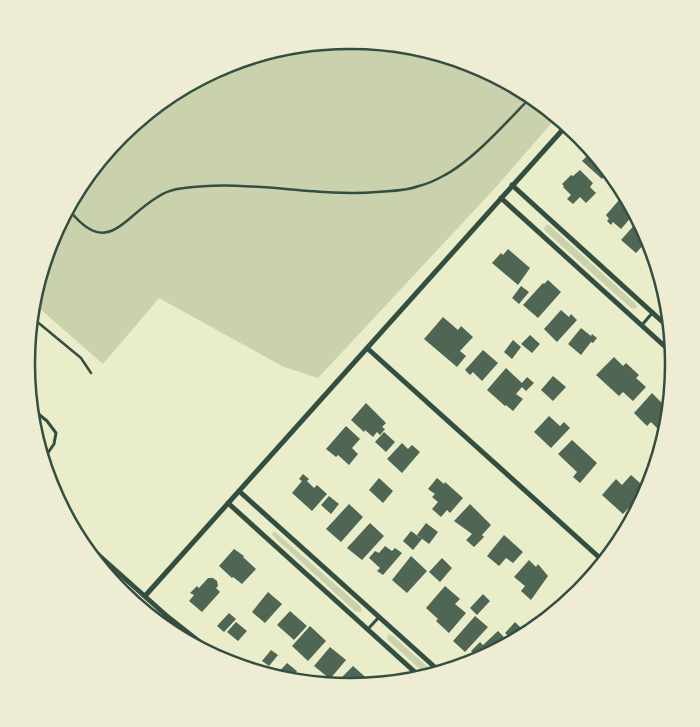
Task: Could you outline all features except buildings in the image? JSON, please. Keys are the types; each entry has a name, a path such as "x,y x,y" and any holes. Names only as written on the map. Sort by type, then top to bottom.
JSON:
{"street":[{"path":"145,596 562,131"},
{"path":"512,186 662,320"},
{"path":"501,198 664,346"},
{"path":"366,348 599,557"},
{"path":"239,490 435,667"},
{"path":"228,503 414,671"},
{"path":"104,560 145,596 165,618"}],"lane":[{"path":"642,325 652,312"},
{"path":"39,414 47,420 56,433 54,444 48,452"},
{"path":"368,629 379,617"}],"path":[{"path":"73,214 89,230 108,233 117,229 154,198 164,193 184,188 233,185 352,194 416,188 444,176 462,163 487,142 526,102"},
{"path":"38,322 81,358 91,373"}],"green space":[{"path":"350,48 391,51 432,59 471,72 508,91 552,122 497,186 318,378 284,367 159,298 103,364 40,309 46,282 59,243 67,224 88,188 127,141 158,114 211,81 229,72 268,59 309,51"},
{"path":"546,225 549,225 635,303 637,307 631,308 545,231"},
{"path":"274,531 360,606 361,612 355,611 274,537 272,534"},
{"path":"388,634 393,636 429,669 421,670 387,639"}]}
